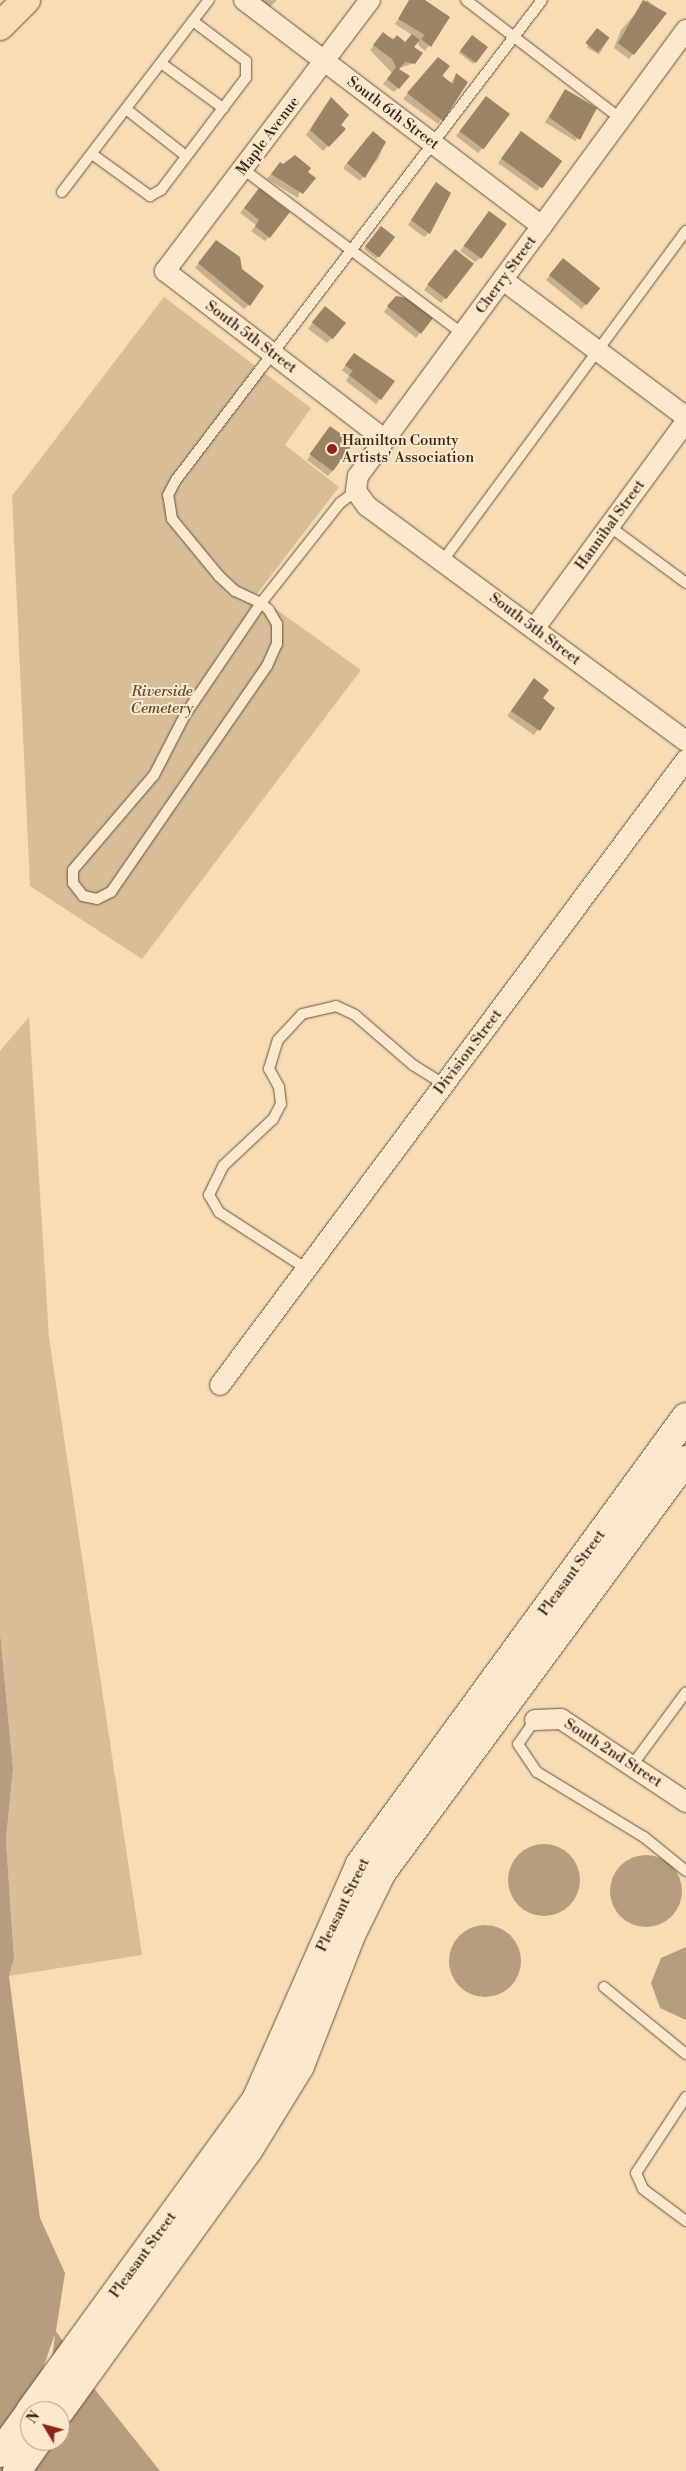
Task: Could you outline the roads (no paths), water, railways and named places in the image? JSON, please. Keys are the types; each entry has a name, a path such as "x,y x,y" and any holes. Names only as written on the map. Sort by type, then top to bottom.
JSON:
{"main road":[{"path":"0,26 26,0"}],"street":[{"name":"South 6th Street","path":"244,0 542,226"},
{"name":"Maple Avenue","path":"165,271 370,0"},
{"name":"Cherry Street","path":"356,491 358,476 686,30"},
{"name":"South 5th Street","path":"165,271 385,440"},
{"path":"503,280 686,419"},
{"name":"Hannibal Street","path":"534,629 686,419"},
{"name":"South 5th Street","path":"356,491 383,518 444,560 686,741"},
{"name":"Division Street","path":"220,1385 686,760"},
{"name":"Pleasant Street","path":"67,2401 240,2142 256,2100 279,2055 332,1921 360,1864 686,1417"},
{"name":"Pleasant Street","path":"38,2401 300,2066 351,1935 382,1872 686,1460"},
{"name":"South 2nd Street","path":"535,1720 561,1719 633,1764 686,1802"},
{"name":"Pleasant Street","path":"0,2453 20,2425"},
{"path":"17,2471 31,2451"}],"lane":[{"path":"62,192 209,0"},
{"path":"466,0 621,119"},
{"path":"356,491 340,503 260,603 185,715 154,775 73,870 73,883 83,896 98,899 111,892 267,666 277,644 277,624 260,603 218,576 172,519 168,502 176,480 542,0"},
{"path":"92,154 150,196 161,190 246,78 246,61 193,21"},
{"path":"161,63 223,108"},
{"path":"126,109 186,156"},
{"path":"244,169 463,334"},
{"path":"444,560 686,231"},
{"path":"609,526 686,583"},
{"path":"307,1269 219,1212 209,1195 222,1166 273,1119 281,1104 279,1087 269,1069 278,1040 302,1014 336,1006 355,1015 413,1065 444,1084"},
{"path":"633,1764 686,1692"},
{"path":"535,1720 518,1744 537,1772 644,1837 686,1871"},
{"path":"604,1987 686,2054"},
{"path":"686,2096 636,2172 644,2189 686,2220"}],"place":[{"name":"Hamilton County Artists' Association","path":"332,449"}],"park label":[{"name":"Riverside Cemetery","path":"162,700"}]}
